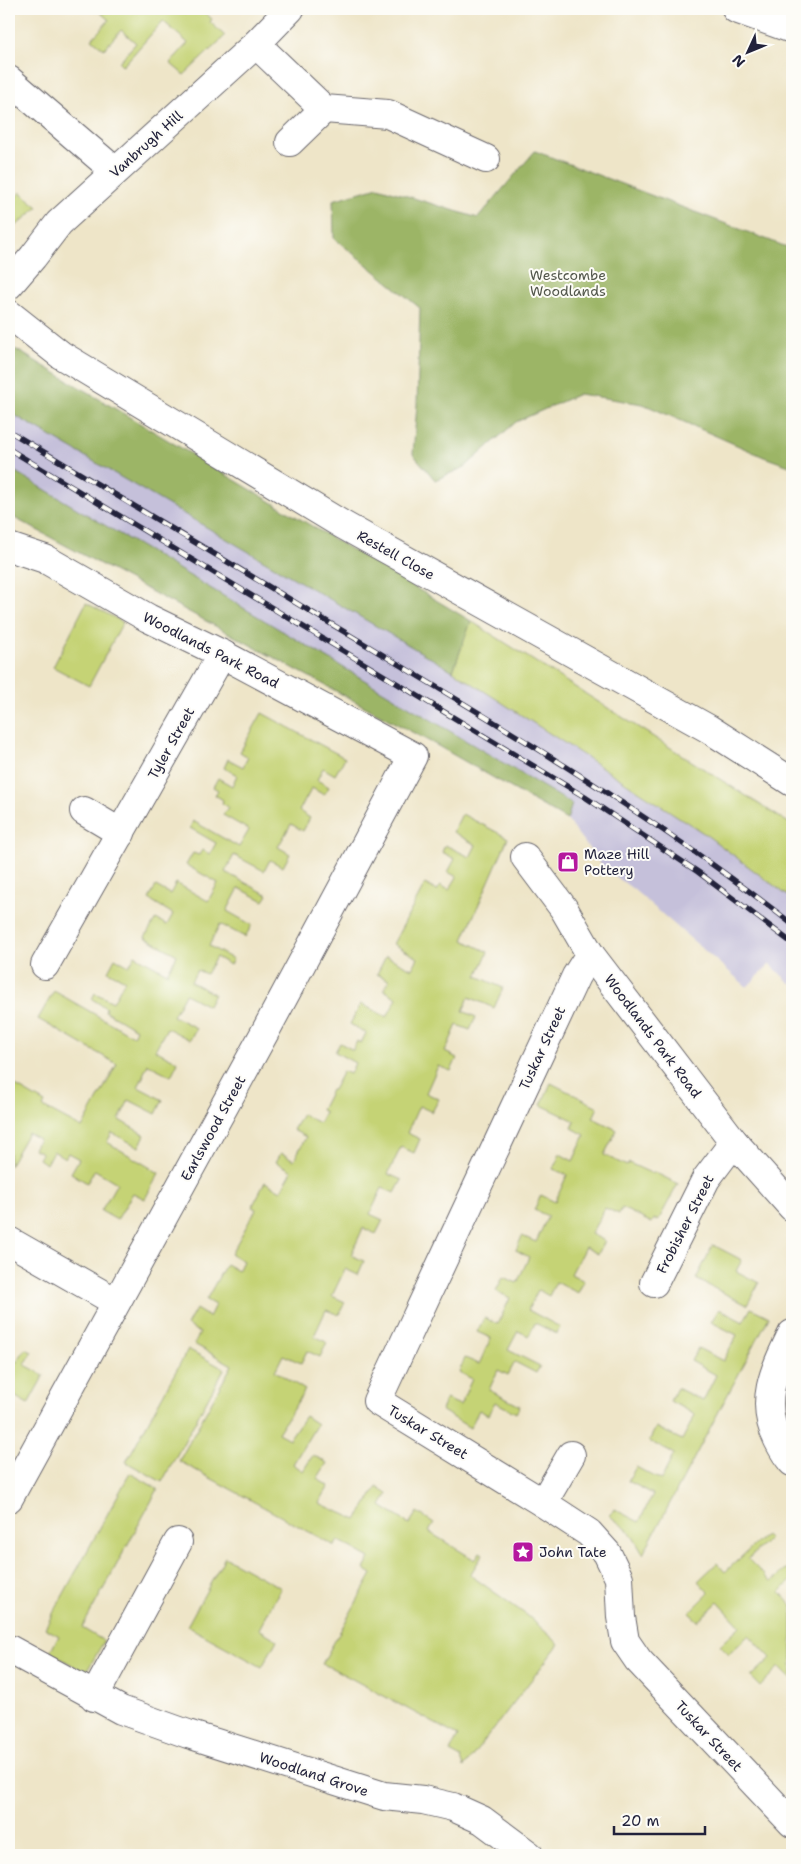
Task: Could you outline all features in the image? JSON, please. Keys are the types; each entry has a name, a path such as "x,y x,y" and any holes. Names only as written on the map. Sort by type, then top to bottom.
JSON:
{"street":[{"name":"Vanbrugh Hill","path":"11,278 59,222 256,44 290,9"},
{"path":"736,9 792,29"},
{"path":"256,44 324,109 388,114 486,159"},
{"path":"9,80 115,171"},
{"path":"290,142 324,109"},
{"name":"Restell Close","path":"9,314 61,355 334,520 709,729 792,782"},
{"name":"Woodlands Park Road","path":"9,547 45,559 148,618 222,654 413,756"},
{"name":"Tyler Street","path":"46,965 222,654"},
{"name":"Earlswood Street","path":"9,1498 265,1032 413,756"},
{"path":"84,811 121,833"},
{"name":"Woodlands Park Road","path":"525,857 564,909 590,954 734,1142 792,1207"},
{"name":"Tuskar Street","path":"590,954 572,985 376,1401 589,1533 608,1553 619,1578 626,1642 638,1660 792,1823"},
{"name":"Frobisher Street","path":"654,1283 706,1179 734,1142"},
{"path":"9,1241 116,1302"},
{"path":"792,1334 774,1371 768,1399 772,1427 786,1456 792,1462"},
{"path":"543,1503 571,1455"},
{"path":"94,1697 178,1542"},
{"name":"Woodland Grove","path":"9,1649 121,1710 188,1734 384,1796 422,1800 453,1807 482,1820 529,1855"}],"shaded area":[{"path":"9,349 17,350 471,621 453,671 705,834 792,899 792,985 770,964 747,987 633,889 604,868 567,820 438,746 9,515"}],"green space":[{"path":"96,9 201,9 212,19 210,22 225,36 184,75 170,63 188,43 163,21 123,66 119,62 136,43 121,30 104,49 92,39 109,20"},
{"name":"Westcombe Woodlands","path":"535,151 792,249 792,467 764,457 643,404 579,394 516,422 465,467 435,480 413,454 417,405 420,308 334,238 333,200 378,187 478,218"},
{"path":"20,192 38,207 9,232 9,206"},
{"path":"9,349 17,350 471,621 453,671 9,412"},
{"path":"9,468 572,804 567,820 438,746 9,515"},
{"path":"86,603 123,622 89,686 53,667"},
{"path":"471,621 792,825 792,899 705,834 453,671"},
{"path":"262,713 345,758 335,775 323,768 317,780 329,787 324,795 312,788 299,811 310,818 303,831 291,824 278,847 290,854 283,867 270,860 264,871 234,855 225,872 268,895 264,901 239,888 227,911 252,925 245,937 220,924 209,946 233,959 230,965 216,957 206,974 197,970 191,982 214,994 208,1006 185,994 173,1016 196,1028 190,1040 167,1028 155,1050 178,1062 171,1076 148,1064 143,1075 138,1087 163,1100 156,1114 129,1100 119,1120 145,1135 139,1147 112,1133 107,1142 159,1173 145,1199 133,1193 117,1220 101,1211 117,1183 95,1170 87,1183 71,1173 79,1159 68,1153 65,1158 53,1151 46,1164 39,1159 42,1153 34,1149 39,1139 28,1133 9,1166 9,1082 45,1103 43,1107 82,1128 117,1064 38,1019 54,991 133,1036 136,1029 105,1011 106,1008 92,999 95,993 113,1002 125,980 108,971 115,958 129,966 135,955 167,973 177,955 145,937 156,919 167,925 173,914 149,899 156,886 170,894 176,883 208,901 218,883 186,865 193,853 199,855 202,850 210,854 216,843 190,828 193,821 239,847 249,830 223,815 228,807 222,803 223,800 215,795 218,790 213,787 218,778 232,786 237,775 224,768 228,759 243,767 248,757 240,752"},
{"path":"462,814 508,838 463,940 488,952 477,976 503,988 494,1008 469,997 463,1011 476,1017 470,1030 457,1025 445,1052 457,1058 451,1071 438,1066 426,1093 439,1099 432,1112 419,1106 407,1133 420,1139 414,1153 401,1147 388,1174 402,1180 395,1193 382,1188 370,1214 383,1220 376,1234 363,1228 351,1255 364,1261 358,1275 345,1269 332,1296 345,1302 339,1315 326,1310 314,1336 327,1342 320,1357 307,1351 301,1363 283,1355 275,1371 305,1390 278,1433 289,1439 305,1416 317,1424 293,1464 303,1471 313,1455 327,1463 317,1479 329,1486 319,1503 357,1520 377,1487 388,1494 381,1506 409,1524 417,1512 434,1523 429,1532 475,1560 480,1552 483,1554 470,1575 528,1616 559,1644 464,1767 461,1758 450,1752 458,1736 322,1664 372,1574 364,1569 370,1558 338,1540 335,1546 179,1461 232,1365 194,1344 200,1333 187,1325 196,1309 209,1317 215,1305 206,1300 226,1264 238,1271 243,1261 231,1254 256,1209 252,1207 265,1182 281,1191 292,1171 276,1162 281,1153 294,1160 306,1137 293,1130 302,1114 319,1123 325,1112 321,1110 343,1071 350,1074 355,1063 335,1052 340,1043 353,1050 357,1041 361,1043 366,1033 350,1024 361,1004 387,1017 397,998 384,990 389,980 377,974 386,956 412,969 418,958 393,944 425,884 437,891 440,885 449,890 457,877 448,872 455,859 442,852 445,845 470,857 476,845 453,832"},
{"path":"551,1083 598,1107 593,1118 617,1130 604,1155 627,1166 629,1163 653,1174 654,1172 678,1184 658,1221 654,1219 652,1223 622,1208 619,1214 605,1208 591,1234 605,1241 598,1254 585,1247 571,1274 584,1281 578,1293 556,1282 549,1296 538,1290 528,1310 560,1327 557,1334 535,1323 529,1336 518,1331 508,1350 540,1366 536,1373 515,1362 508,1375 498,1370 489,1390 520,1406 516,1413 495,1402 488,1415 479,1410 470,1428 441,1410 446,1399 460,1405 472,1379 459,1372 465,1358 479,1364 491,1338 477,1332 484,1318 498,1324 510,1298 496,1291 503,1277 517,1283 529,1257 516,1250 522,1236 536,1242 548,1216 534,1210 541,1195 555,1202 567,1175 553,1169 560,1154 573,1161 585,1135 572,1128 575,1121 541,1105"},
{"path":"713,1245 742,1260 736,1271 759,1283 747,1305 696,1279"},
{"path":"751,1308 769,1317 643,1554 630,1532 610,1516 614,1509 639,1522 653,1494 628,1481 636,1467 661,1480 674,1454 649,1441 656,1427 682,1440 695,1415 670,1401 677,1388 703,1401 716,1375 691,1361 698,1348 723,1361 737,1335 711,1322 719,1309 743,1322"},
{"path":"25,1349 32,1352 25,1365 44,1375 28,1404 9,1393 9,1358 17,1362"},
{"path":"188,1349 224,1369 162,1482 126,1462"},
{"path":"130,1473 158,1489 82,1628 104,1641 86,1673 50,1652 59,1636 45,1628"},
{"path":"765,1535 769,1539 748,1559 771,1582 792,1564 792,1580 780,1592 792,1605 792,1678 779,1667 760,1686 751,1677 771,1658 749,1635 729,1654 720,1645 740,1626 718,1602 698,1621 689,1613 709,1593 698,1581 717,1563 725,1572"},
{"path":"225,1557 281,1588 259,1629 277,1640 262,1667 187,1626"}],"railway":[{"path":"9,431 556,760 700,855 792,924"},
{"path":"9,449 585,797 698,872 792,943"}],"place":[{"name":"Maze Hill Pottery","path":"568,862"},
{"name":"John Tate","path":"523,1552"}]}
